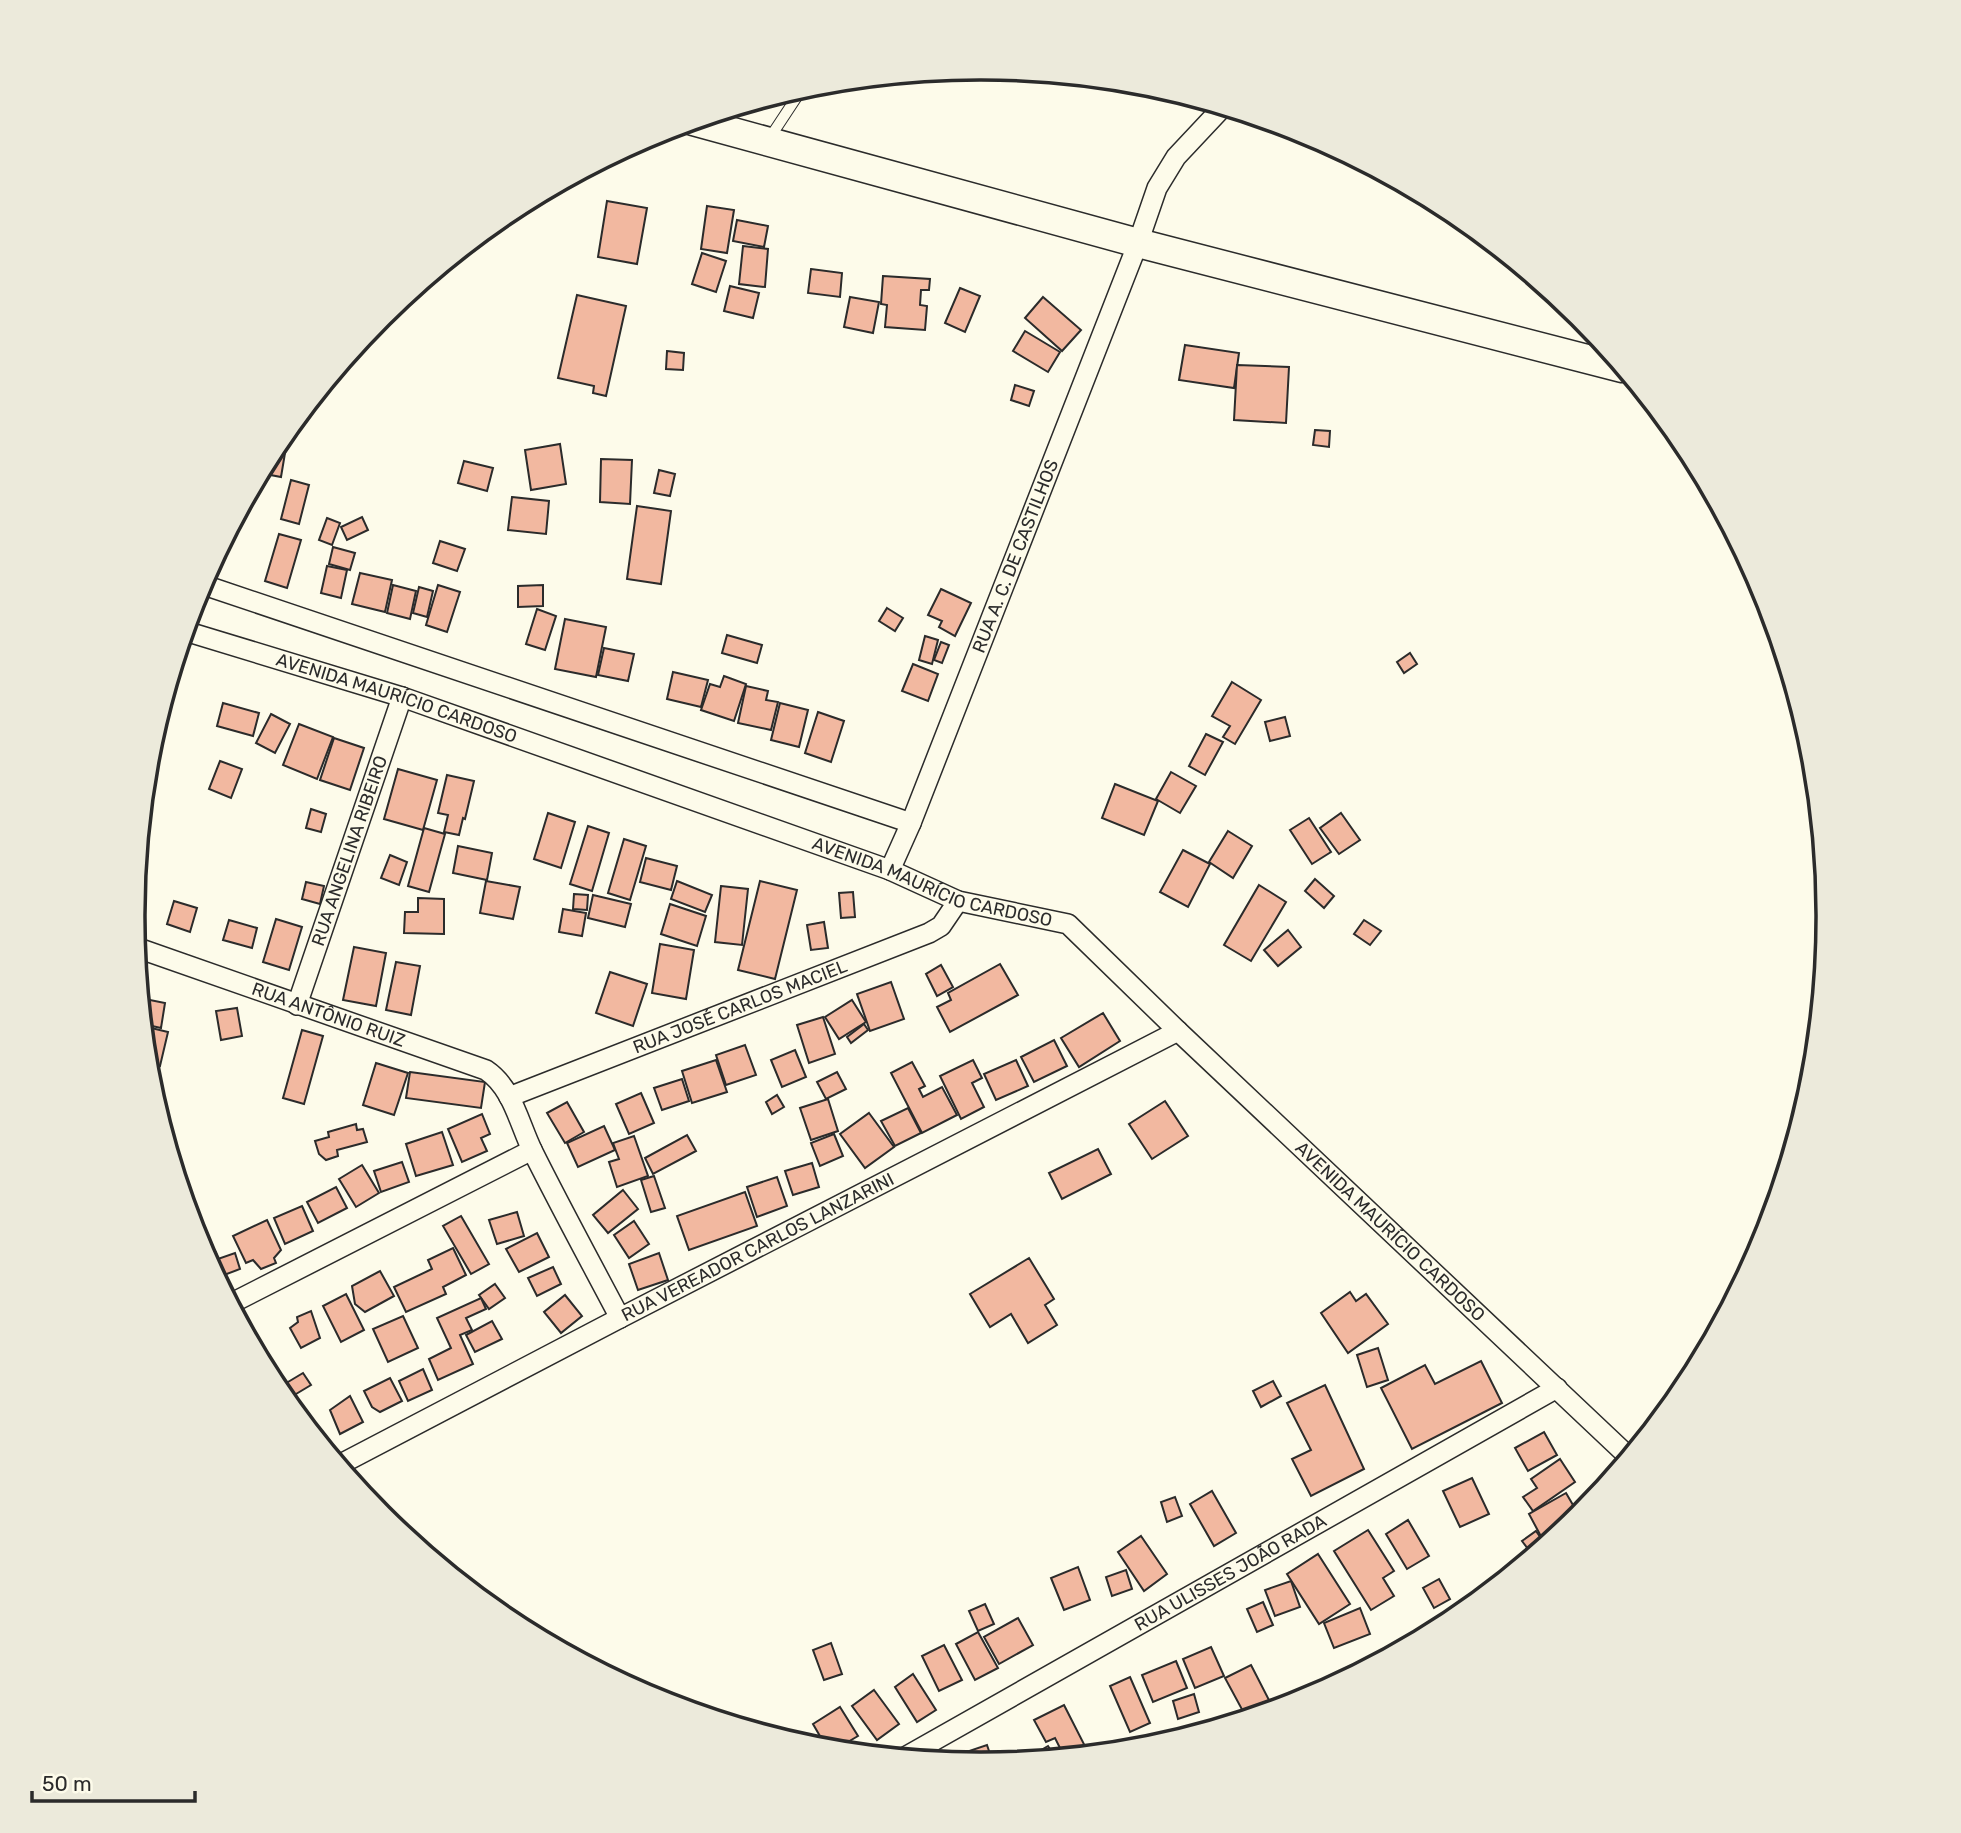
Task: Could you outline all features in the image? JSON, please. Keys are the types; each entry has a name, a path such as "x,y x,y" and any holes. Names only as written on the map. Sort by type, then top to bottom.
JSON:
{"main road":[{"path":"710,126 1138,243 1609,365"}],"street":[{"name":"RUA A. C. DE CASTILHOS","path":"890,870 911,823 1138,243 1157,188 1176,157 1216,115"},
{"path":"212,588 911,823"},
{"name":"AVENIDA MAURÍCIO CARDOSO","path":"194,634 402,697 890,870 958,901 1068,924 1623,1451"},
{"name":"RUA ANGELINA RIBEIRO","path":"297,1005 402,697"},
{"name":"RUA JOSÉ CARLOS MACIEL","path":"509,1097 929,933 941,926 958,901"},
{"name":"RUA ANTÔNIO RUIZ","path":"146,951 486,1070 497,1077 620,1318"},
{"name":"RUA VEREADOR CARLOS LANZARINI","path":"346,1461 1178,1031"},
{"path":"238,1300 532,1150"},
{"name":"RUA ULISSES JOÃO RADA","path":"917,1750 1557,1388"}],"lane":[{"path":"767,143 793,102"}],"building":[{"path":"607,201 647,208 637,264 598,257"},
{"path":"707,206 734,210 727,253 701,249"},
{"path":"737,220 768,226 764,247 733,241"},
{"path":"743,246 768,249 765,287 739,284"},
{"path":"702,253 726,261 716,292 692,284"},
{"path":"811,269 842,273 840,297 808,293"},
{"path":"883,276 930,279 929,290 921,290 920,305 927,306 925,330 885,327 887,305 881,304"},
{"path":"730,286 759,293 753,318 724,311"},
{"path":"960,288 980,296 965,332 945,323"},
{"path":"577,295 626,306 606,396 593,393 594,386 558,378"},
{"path":"850,297 879,302 873,333 844,327"},
{"path":"1043,297 1081,330 1062,351 1025,318"},
{"path":"1025,331 1060,352 1048,372 1013,351"},
{"path":"1185,345 1239,353 1234,388 1179,380"},
{"path":"667,351 684,353 683,370 666,369"},
{"path":"1237,365 1289,367 1286,423 1234,420"},
{"path":"1015,385 1034,391 1029,406 1011,400"},
{"path":"1315,430 1330,431 1329,447 1313,445"},
{"path":"560,444 566,484 531,490 525,450"},
{"path":"285,452 281,477 271,475"},
{"path":"601,459 632,460 630,504 600,502"},
{"path":"464,461 493,468 487,491 458,483"},
{"path":"659,470 675,474 670,496 654,493"},
{"path":"291,480 309,485 299,524 281,519"},
{"path":"512,497 549,501 546,534 508,530"},
{"path":"637,506 671,511 661,584 627,579"},
{"path":"362,517 368,530 347,540 341,527"},
{"path":"327,518 340,523 332,545 319,540"},
{"path":"279,534 301,540 287,588 265,581"},
{"path":"440,541 465,549 457,571 433,563"},
{"path":"333,547 355,553 350,570 329,564"},
{"path":"327,566 347,570 341,598 321,593"},
{"path":"360,573 392,580 385,612 352,604"},
{"path":"393,585 416,591 410,619 387,613"},
{"path":"438,585 460,592 447,632 426,625"},
{"path":"543,585 543,606 518,607 518,586"},
{"path":"419,587 433,591 427,617 413,613"},
{"path":"941,589 971,603 955,636 939,627 942,621 928,615"},
{"path":"887,608 903,618 895,631 879,621"},
{"path":"537,609 556,616 545,650 526,644"},
{"path":"565,619 606,627 596,677 555,669"},
{"path":"727,635 762,645 757,663 722,653"},
{"path":"925,636 938,640 932,664 919,660"},
{"path":"941,642 949,645 942,663 934,660"},
{"path":"604,648 634,654 628,681 598,675"},
{"path":"1410,653 1417,664 1404,673 1397,662"},
{"path":"913,664 938,674 928,701 902,691"},
{"path":"673,672 708,680 701,707 667,699"},
{"path":"724,676 746,684 734,721 701,710 710,684 720,687"},
{"path":"1232,682 1261,700 1235,744 1223,737 1230,726 1212,716"},
{"path":"746,686 768,691 766,700 778,702 771,730 738,723"},
{"path":"223,703 259,713 253,736 217,726"},
{"path":"780,703 808,710 799,747 771,740"},
{"path":"818,712 844,721 831,762 805,753"},
{"path":"271,714 290,724 275,753 256,743"},
{"path":"1285,717 1290,736 1270,741 1265,722"},
{"path":"299,724 333,737 317,779 283,765"},
{"path":"1206,734 1223,742 1205,775 1189,766"},
{"path":"334,738 364,748 350,790 320,780"},
{"path":"220,761 242,769 231,798 209,789"},
{"path":"398,769 437,780 423,830 384,819"},
{"path":"1171,772 1196,786 1180,813 1156,799"},
{"path":"447,775 474,781 459,835 444,832 448,815 438,813"},
{"path":"1115,784 1158,801 1144,835 1102,818"},
{"path":"311,809 326,814 321,832 306,828"},
{"path":"548,813 575,822 561,868 534,859"},
{"path":"1341,813 1360,840 1339,854 1320,828"},
{"path":"1309,818 1331,852 1312,864 1290,830"},
{"path":"588,826 609,833 592,891 570,884"},
{"path":"424,828 445,834 429,892 408,886"},
{"path":"1228,831 1252,846 1233,878 1209,862"},
{"path":"624,839 646,846 630,900 608,893"},
{"path":"458,846 492,853 487,880 453,873"},
{"path":"1183,850 1210,864 1188,907 1160,892"},
{"path":"390,855 407,862 399,885 381,878"},
{"path":"646,858 677,866 671,890 640,882"},
{"path":"1315,879 1334,896 1324,908 1305,891"},
{"path":"486,881 520,887 513,919 480,913"},
{"path":"677,881 712,895 705,912 671,899"},
{"path":"760,881 797,890 775,979 738,970"},
{"path":"306,882 324,886 320,904 302,899"},
{"path":"1259,885 1286,902 1251,961 1224,945"},
{"path":"721,886 748,889 742,945 715,942"},
{"path":"853,892 855,917 841,918 839,893"},
{"path":"574,894 588,895 587,910 573,909"},
{"path":"593,895 631,904 625,927 588,918"},
{"path":"418,898 444,899 444,934 404,933 405,912 418,912"},
{"path":"174,901 197,908 190,932 167,924"},
{"path":"670,904 706,916 697,946 661,934"},
{"path":"563,909 586,913 582,936 559,932"},
{"path":"276,919 302,927 289,970 263,962"},
{"path":"229,920 257,928 252,948 223,940"},
{"path":"1364,920 1381,931 1370,945 1354,934"},
{"path":"824,922 828,948 811,950 807,925"},
{"path":"1288,930 1301,947 1278,966 1264,950"},
{"path":"660,944 694,950 686,999 652,993"},
{"path":"354,947 386,953 376,1006 343,1000"},
{"path":"396,962 420,966 411,1015 386,1010"},
{"path":"1000,964 1018,995 950,1032 937,1007 951,1000 948,993"},
{"path":"941,965 953,987 937,996 926,974"},
{"path":"610,972 647,984 633,1026 596,1013"},
{"path":"891,982 904,1019 870,1031 857,994"},
{"path":"149,1000 165,1003 161,1028 152,1026"},
{"path":"852,1000 866,1022 839,1039 825,1017"},
{"path":"237,1008 242,1036 221,1040 216,1011"},
{"path":"1103,1013 1120,1041 1079,1067 1061,1038"},
{"path":"823,1017 835,1054 809,1063 797,1025"},
{"path":"864,1024 868,1030 851,1043 847,1037"},
{"path":"152,1028 168,1032 159,1066"},
{"path":"302,1030 323,1036 304,1104 283,1098"},
{"path":"1054,1040 1067,1066 1034,1082 1021,1057"},
{"path":"745,1045 756,1075 726,1085 716,1055"},
{"path":"795,1050 806,1077 782,1087 771,1060"},
{"path":"716,1060 727,1092 692,1103 682,1071"},
{"path":"973,1060 982,1078 972,1083 984,1107 961,1119 940,1076"},
{"path":"1016,1060 1028,1086 996,1100 984,1074"},
{"path":"912,1062 925,1086 919,1089 923,1097 942,1087 957,1115 922,1133 891,1073"},
{"path":"376,1063 408,1073 394,1115 363,1105"},
{"path":"410,1072 485,1082 481,1108 406,1098"},
{"path":"837,1072 846,1089 826,1099 817,1082"},
{"path":"682,1079 689,1101 662,1110 654,1088"},
{"path":"641,1093 654,1123 629,1134 616,1104"},
{"path":"777,1095 784,1107 772,1114 766,1102"},
{"path":"828,1099 838,1131 811,1140 800,1108"},
{"path":"1165,1101 1188,1136 1152,1159 1129,1124"},
{"path":"567,1102 584,1132 565,1143 547,1113"},
{"path":"908,1108 921,1133 895,1146 881,1121"},
{"path":"869,1113 894,1147 865,1168 840,1134"},
{"path":"482,1114 490,1134 481,1138 487,1151 462,1162 448,1129"},
{"path":"356,1124 357,1130 363,1129 367,1142 337,1150 338,1156 326,1160 319,1154 315,1141 329,1137 328,1132"},
{"path":"604,1126 615,1150 578,1167 567,1143"},
{"path":"442,1132 453,1165 416,1176 406,1144"},
{"path":"834,1134 843,1156 820,1166 811,1143"},
{"path":"687,1135 696,1151 653,1174 645,1158"},
{"path":"634,1136 648,1176 617,1187 609,1162 619,1159 613,1143"},
{"path":"1098,1149 1111,1174 1062,1199 1049,1173"},
{"path":"402,1162 409,1182 381,1192 374,1171"},
{"path":"812,1163 819,1187 793,1195 785,1171"},
{"path":"362,1165 379,1193 356,1207 339,1179"},
{"path":"654,1176 665,1208 651,1212 641,1180"},
{"path":"777,1177 787,1206 757,1217 747,1187"},
{"path":"336,1187 347,1208 318,1223 307,1202"},
{"path":"623,1190 638,1209 608,1233 593,1215"},
{"path":"745,1192 757,1226 689,1250 677,1216"},
{"path":"302,1206 313,1231 285,1244 274,1218"},
{"path":"517,1212 524,1236 497,1244 489,1220"},
{"path":"461,1216 489,1264 471,1274 443,1226"},
{"path":"267,1220 281,1250 274,1258 276,1263 261,1269 253,1260 246,1263 233,1236"},
{"path":"634,1221 649,1244 629,1258 614,1235"},
{"path":"537,1233 549,1257 519,1272 506,1249"},
{"path":"453,1248 466,1275 443,1287 446,1294 406,1312 394,1287 432,1269 428,1260"},
{"path":"235,1253 240,1269 226,1274 218,1259"},
{"path":"659,1253 668,1280 638,1290 629,1264"},
{"path":"1029,1258 1054,1299 1045,1305 1057,1325 1028,1343 1011,1314 990,1327 970,1294"},
{"path":"553,1267 561,1284 537,1296 528,1278"},
{"path":"380,1271 394,1296 365,1312 355,1304 352,1286"},
{"path":"495,1284 505,1298 489,1309 479,1295"},
{"path":"1350,1292 1356,1301 1366,1294 1388,1324 1348,1353 1321,1313"},
{"path":"346,1294 364,1330 341,1342 323,1306"},
{"path":"565,1295 582,1316 561,1333 544,1312"},
{"path":"481,1298 486,1309 466,1318 472,1330 460,1335 473,1364 438,1380 429,1359 451,1348 437,1318"},
{"path":"311,1311 320,1338 301,1348 290,1328 298,1322 297,1317"},
{"path":"403,1316 418,1348 388,1362 373,1329"},
{"path":"492,1321 502,1339 475,1352 466,1335"},
{"path":"1378,1348 1388,1380 1367,1387 1357,1355"},
{"path":"1481,1361 1502,1403 1412,1449 1381,1388 1425,1365 1435,1384"},
{"path":"423,1369 432,1390 408,1401 399,1381"},
{"path":"303,1373 311,1385 295,1395 286,1383"},
{"path":"390,1378 402,1401 380,1412 372,1407 364,1391"},
{"path":"1273,1381 1281,1396 1261,1407 1253,1391"},
{"path":"1325,1385 1364,1469 1311,1496 1292,1459 1311,1450 1287,1403"},
{"path":"350,1396 363,1422 340,1434 330,1410"},
{"path":"1544,1432 1557,1455 1528,1471 1515,1448"},
{"path":"1560,1459 1575,1482 1533,1511 1523,1497 1537,1488 1531,1479"},
{"path":"1472,1478 1489,1514 1460,1527 1443,1491"},
{"path":"1212,1491 1236,1533 1214,1546 1190,1504"},
{"path":"1566,1493 1574,1506 1541,1537 1529,1514"},
{"path":"1175,1497 1182,1516 1167,1522 1161,1502"},
{"path":"1408,1520 1429,1556 1407,1569 1386,1534"},
{"path":"1368,1530 1394,1571 1383,1578 1394,1596 1371,1610 1334,1551"},
{"path":"1536,1531 1540,1537 1528,1549 1522,1541"},
{"path":"1141,1536 1167,1574 1144,1591 1118,1552"},
{"path":"1318,1554 1350,1604 1319,1624 1287,1574"},
{"path":"1078,1567 1090,1600 1064,1610 1051,1578"},
{"path":"1126,1570 1132,1589 1112,1596 1106,1577"},
{"path":"1439,1579 1450,1599 1434,1608 1423,1588"},
{"path":"1291,1581 1300,1607 1275,1616 1265,1590"},
{"path":"1263,1602 1273,1625 1257,1632 1247,1609"},
{"path":"985,1604 994,1624 978,1631 969,1611"},
{"path":"1360,1608 1370,1634 1334,1648 1324,1623"},
{"path":"1018,1618 1033,1645 999,1664 984,1637"},
{"path":"978,1632 998,1668 975,1680 956,1644"},
{"path":"831,1643 842,1674 824,1680 813,1650"},
{"path":"944,1645 962,1680 939,1691 922,1656"},
{"path":"1211,1647 1224,1676 1195,1688 1183,1659"},
{"path":"1176,1661 1187,1688 1153,1702 1142,1675"},
{"path":"1251,1665 1269,1700 1242,1710 1225,1678"},
{"path":"913,1674 936,1710 917,1722 895,1687"},
{"path":"1130,1677 1150,1723 1130,1732 1110,1686"},
{"path":"874,1690 899,1724 877,1740 852,1706"},
{"path":"1194,1694 1199,1712 1178,1719 1173,1701"},
{"path":"1064,1705 1085,1746 1060,1748 1055,1738 1046,1742 1034,1720"},
{"path":"840,1707 858,1736 849,1741 820,1737 813,1724"},
{"path":"987,1745 989,1752 981,1752 967,1752"}]}
